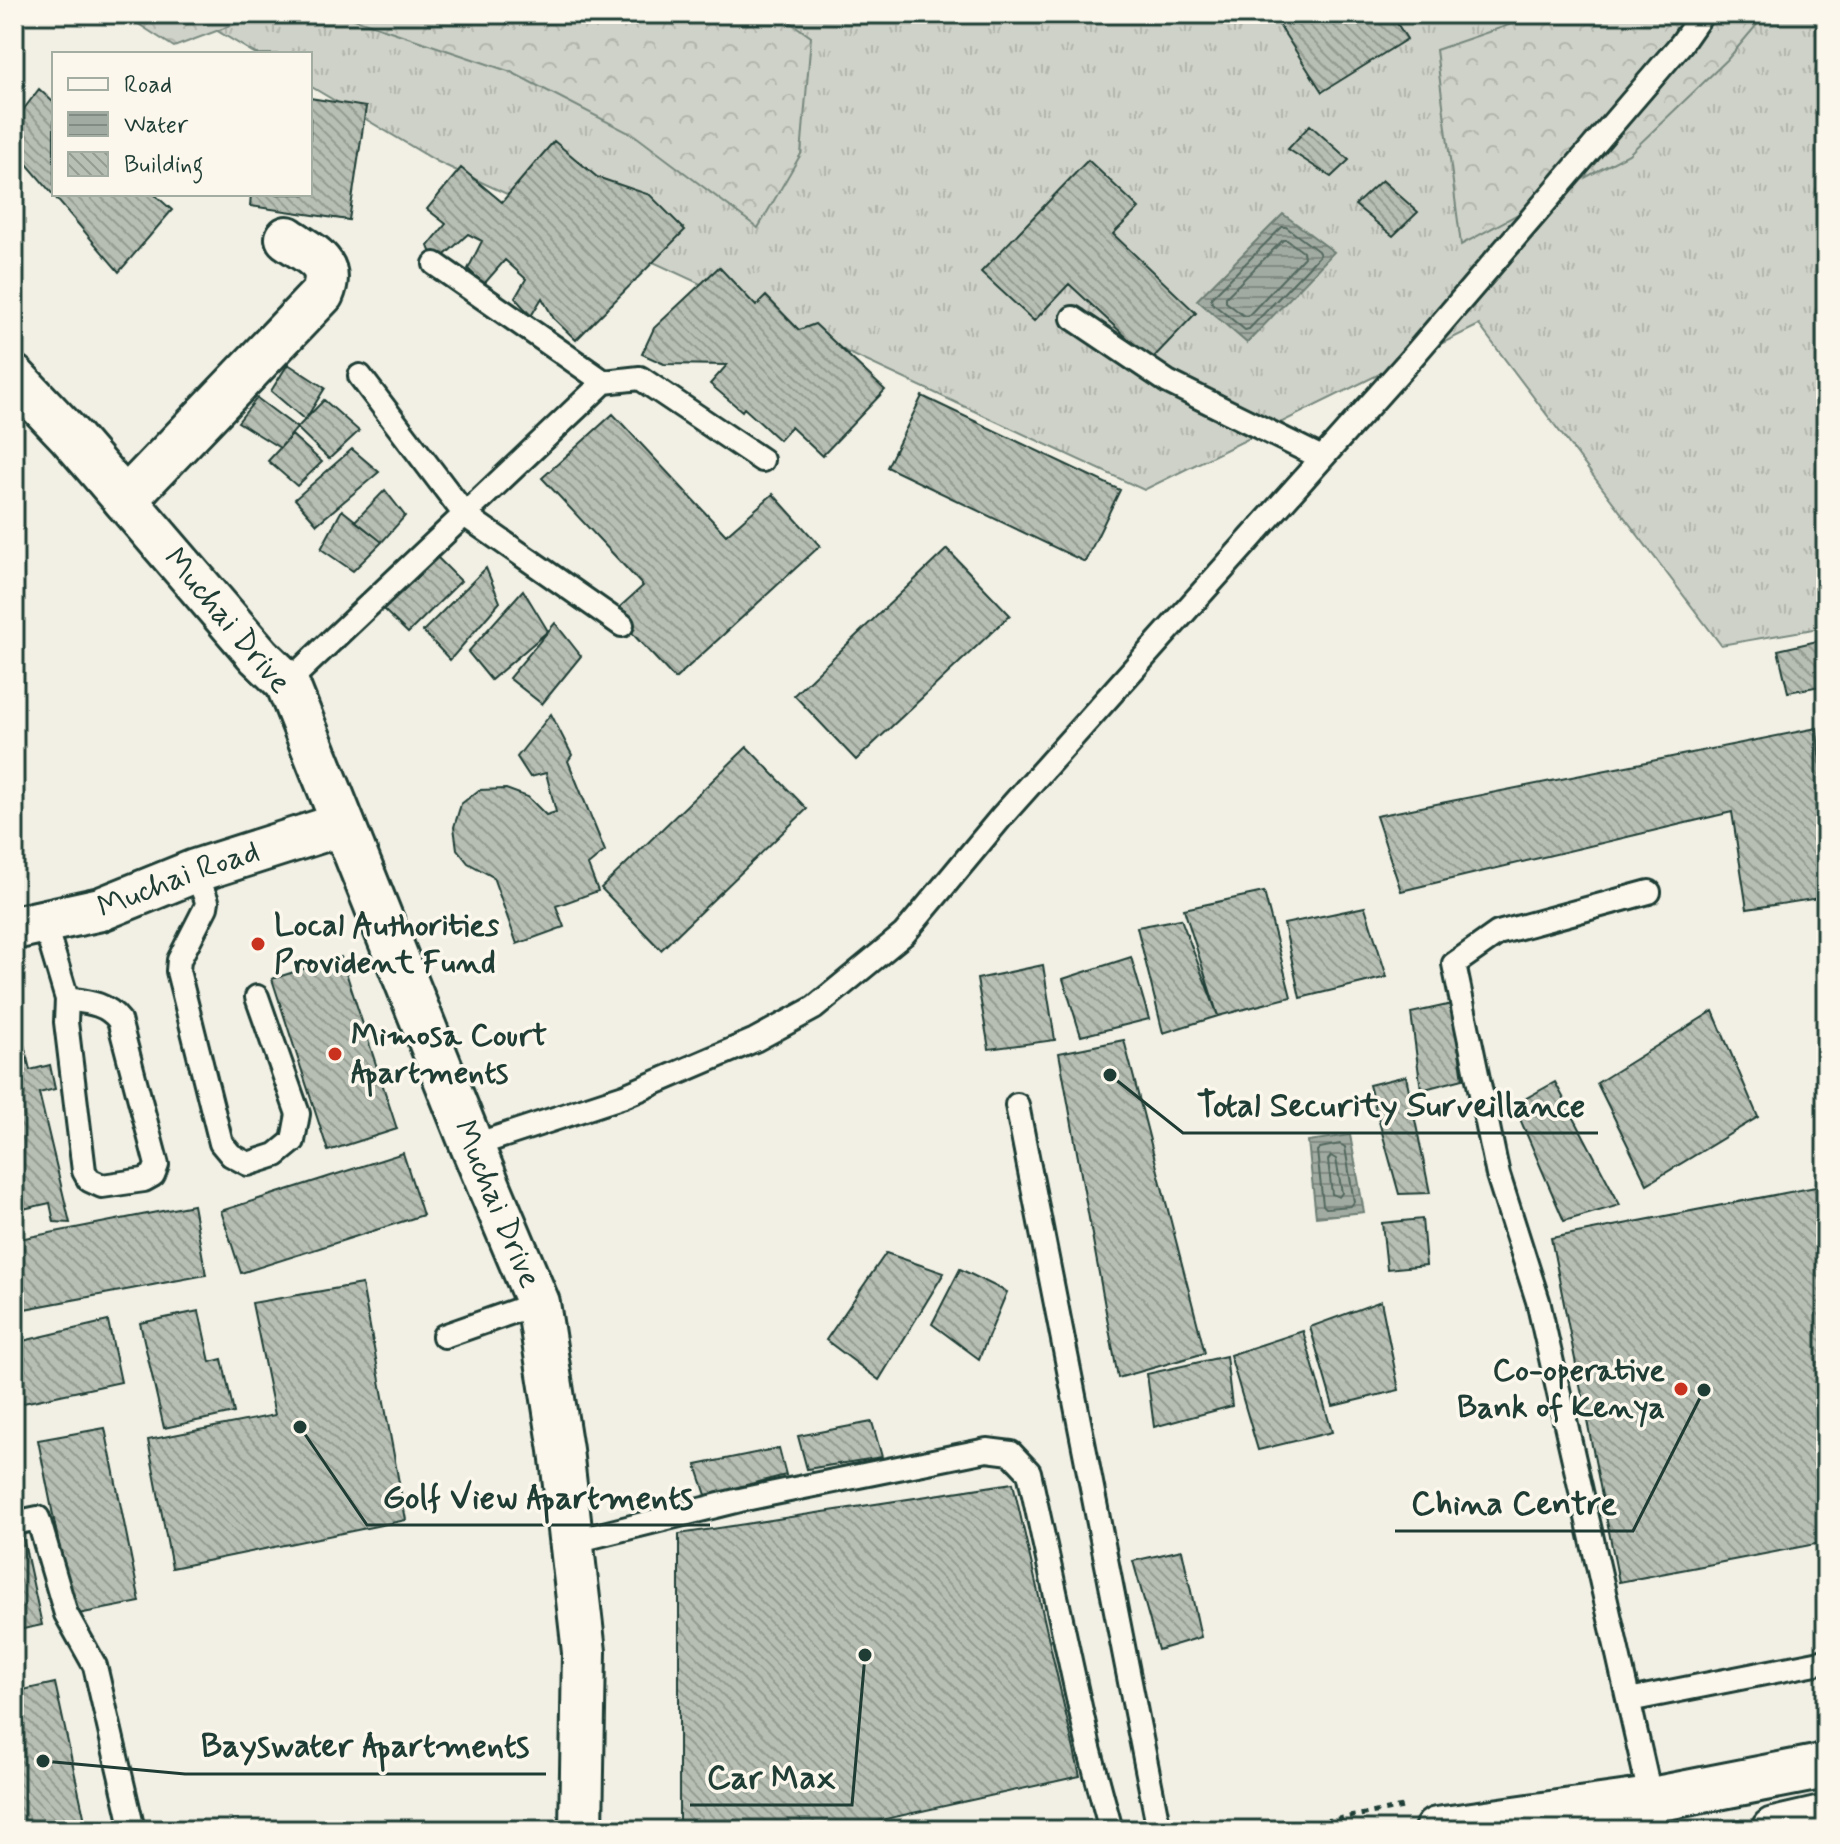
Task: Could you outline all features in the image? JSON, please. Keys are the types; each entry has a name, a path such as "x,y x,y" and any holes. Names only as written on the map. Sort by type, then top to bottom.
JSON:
{"main road":[{"path":"1437,1830 1651,1800 1826,1766"},
{"path":"1774,1830 1826,1818"}],"street":[{"path":"125,500 322,294 328,280 324,265 287,238"},
{"name":"Muchai Drive","path":"14,377 70,436 259,656 287,683 538,1303 561,1450 584,1652 581,1830"},
{"name":"Muchai Road","path":"29,925 101,909 195,871 343,824"}],"lane":[{"path":"472,1146 624,1096 755,1040 814,1008 904,934 1003,815 1419,349 1681,44 1702,14"},
{"path":"435,264 604,382"},
{"path":"1073,318 1168,382 1322,458"},
{"path":"360,376 466,516 622,625"},
{"path":"287,683 604,382 640,378 762,460"},
{"path":"195,871 207,901 206,907 179,960 178,971 221,1143 231,1155 248,1164 276,1155 293,1141 298,1114 257,997"},
{"path":"1649,892 1498,933 1454,964 1498,1175 1538,1301 1651,1800"},
{"path":"29,925 67,999 66,1022 84,1171 89,1180 102,1186 144,1180 153,1175 157,1165 119,1020 111,1010 97,1004 67,999"},
{"path":"1017,1105 1159,1830"},
{"path":"444,1336 538,1303"},
{"path":"571,1542 755,1496 987,1450 1011,1453 1029,1472 1089,1748 1111,1830"},
{"path":"14,1523 38,1518 66,1614 95,1666 133,1830"},
{"path":"1629,1700 1826,1661"}],"green space":[{"path":"123,14 262,14 174,47"},
{"path":"189,14 1826,14 1826,627 1721,645 1479,325 1144,490 438,162 312,87 312,52 253,52"},
{"path":"340,14 779,14 811,37 801,154 758,228 637,137 511,72"},
{"path":"1160,14 1211,14 1221,24"},
{"path":"1541,14 1766,14 1727,60 1629,154 1461,245 1436,50"}],"water":[{"path":"1283,214 1334,252 1247,343 1197,300"},
{"path":"1350,1135 1364,1212 1316,1217 1308,1141"}],"building":[{"path":"1272,14 1391,14 1407,39 1322,92"},
{"path":"39,89 52,101 52,194 14,149 14,122"},
{"path":"312,98 366,107 349,220 250,206 251,196 312,196"},
{"path":"1310,125 1349,160 1331,177 1288,149"},
{"path":"554,141 597,177 650,195 685,230 576,340 554,319 542,298 531,316 515,298 526,279 505,260 484,284 468,269 482,241 468,234 435,264 428,246 446,224 427,209 461,168 502,202"},
{"path":"1088,160 1139,208 1113,234 1196,313 1151,360 1069,284 1034,321 981,272"},
{"path":"1382,180 1418,212 1393,236 1355,205"},
{"path":"54,196 156,196 172,210 119,272"},
{"path":"719,267 756,306 766,296 799,330 815,324 885,390 822,456 791,427 779,440 744,408 742,411 710,384 727,365 664,364 642,354 654,328"},
{"path":"288,364 325,388 305,420 271,391"},
{"path":"922,396 1120,490 1085,562 887,467"},
{"path":"257,398 297,428 280,448 238,422"},
{"path":"324,400 359,431 329,459 297,428"},
{"path":"613,414 726,535 773,494 820,546 675,679 613,613 643,586 542,478"},
{"path":"292,435 322,462 297,486 268,461"},
{"path":"352,449 379,472 317,524 295,499"},
{"path":"385,490 405,516 382,542 355,521"},
{"path":"342,510 382,542 353,571 321,549"},
{"path":"947,549 1010,615 856,760 794,695"},
{"path":"436,556 461,581 408,633 383,609"},
{"path":"486,568 500,602 450,660 423,631"},
{"path":"523,590 548,631 491,680 468,652"},
{"path":"555,623 581,656 542,704 509,678"},
{"path":"1826,639 1826,685 1788,692 1778,650"},
{"path":"551,714 572,755 568,761 605,851 588,865 598,891 556,906 564,927 517,944 493,877 468,863 457,849 454,827 461,804 479,790 506,789 528,797 546,815 556,812 546,773 530,777 517,757"},
{"path":"1817,728 1826,840 1826,897 1747,909 1732,812 1401,891 1376,816"},
{"path":"747,747 807,809 661,950 601,888"},
{"path":"1264,892 1291,997 1218,1016 1184,909"},
{"path":"1365,907 1387,977 1300,998 1284,924"},
{"path":"1181,919 1218,1016 1163,1033 1137,927"},
{"name":"Mimosa Court Apartments","path":"341,957 397,1129 328,1151 272,979"},
{"path":"1131,957 1149,1019 1081,1036 1063,979"},
{"path":"1043,965 1055,1040 989,1049 977,979"},
{"path":"1452,1004 1463,1079 1421,1090 1411,1013"},
{"path":"15,1007 30,1070 50,1065 55,1089 39,1093 70,1223 54,1222 50,1203 14,1211"},
{"path":"1713,1011 1758,1117 1647,1184 1597,1083"},
{"path":"1124,1040 1205,1353 1118,1378 1059,1053"},
{"path":"1406,1076 1430,1193 1399,1194 1369,1085"},
{"path":"1555,1082 1620,1205 1564,1221 1514,1105"},
{"path":"403,1153 423,1215 241,1273 221,1211"},
{"path":"1826,1185 1826,1542 1619,1582 1551,1238"},
{"path":"193,1205 206,1275 19,1310 14,1286 14,1240"},
{"path":"1422,1219 1426,1265 1387,1269 1382,1223"},
{"path":"886,1253 944,1273 879,1380 826,1340"},
{"path":"960,1269 1007,1292 979,1359 932,1324"},
{"path":"362,1284 406,1520 172,1568 148,1440 275,1415 252,1303"},
{"path":"1381,1301 1399,1390 1333,1406 1310,1327"},
{"path":"199,1311 210,1362 222,1359 234,1413 164,1428 140,1323"},
{"path":"108,1321 121,1382 14,1405 14,1343"},
{"path":"1303,1331 1332,1432 1258,1450 1230,1355"},
{"path":"1226,1356 1232,1406 1154,1427 1147,1374"},
{"path":"872,1422 882,1457 807,1469 798,1436"},
{"path":"105,1428 140,1602 73,1615 38,1440"},
{"path":"779,1448 786,1475 706,1495 696,1465"},
{"path":"1013,1483 1080,1776 836,1830 679,1830 679,1534"},
{"path":"23,1538 42,1625 14,1631 14,1539"},
{"path":"1182,1550 1201,1637 1158,1650 1133,1561"},
{"path":"55,1683 87,1830 14,1830 14,1692"}],"place":[{"name":"Local Authorities Provident Fund","path":"258,944"},
{"name":"Mimosa Court Apartments","path":"335,1054"},
{"name":"Total Security Surveillance","path":"1110,1075"},
{"name":"Co-operative Bank of Kenya","path":"1681,1389"},
{"name":"China Centre","path":"1704,1390"},
{"name":"Golf View Apartments","path":"300,1427"},
{"name":"Car Max","path":"865,1655"},
{"name":"Bayswater Apartments","path":"43,1761"}]}
